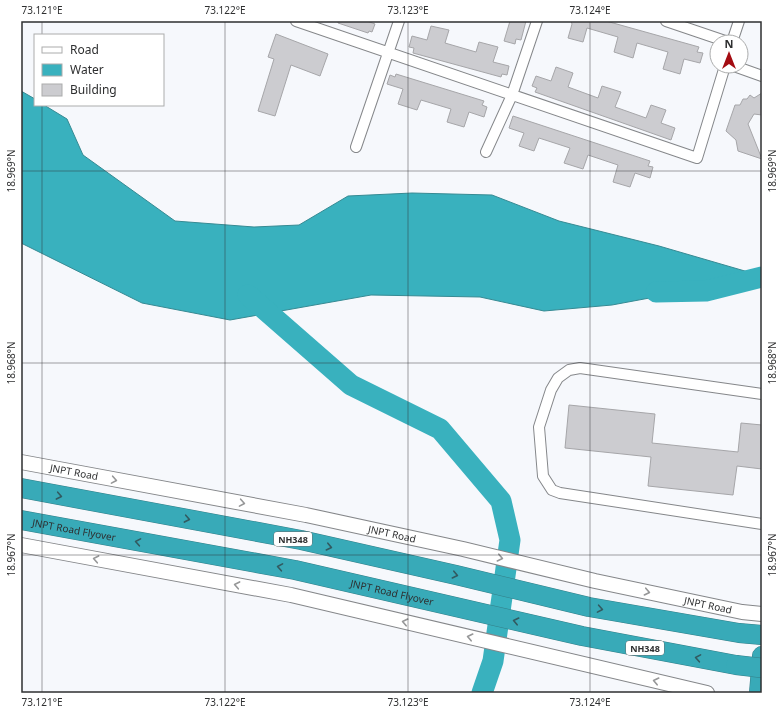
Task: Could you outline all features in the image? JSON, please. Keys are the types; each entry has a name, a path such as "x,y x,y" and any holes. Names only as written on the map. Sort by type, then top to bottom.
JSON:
{"highway":[{"name":"NH348","path":"21,488 301,540 589,607 739,633 762,635"},
{"name":"JNPT Road Flyover","path":"21,520 295,570 582,636 736,665 762,668"},
{"path":"759,693 762,656"}],"street":[{"path":"296,21 697,158 723,74"},
{"path":"356,147 399,21"},
{"path":"486,152 512,95 537,21"},
{"path":"666,21 709,36"},
{"path":"735,34 739,21"},
{"path":"749,71 762,76"},
{"path":"762,394 580,368 568,370 558,378 551,390 539,427 543,476 552,490 560,493 762,524"},
{"name":"JNPT Road","path":"21,462 306,515 595,581 742,612 762,614"},
{"path":"21,545 291,595 707,693"}],"water":[{"path":"21,91 34,98 34,106 46,106 67,119 83,155 175,221 254,227 299,225 348,196 412,193 492,195 559,221 659,246 762,277 612,305 544,311 480,297 371,295 230,320 142,303 21,243"}],"building":[{"path":"338,21 367,21 375,24 372,32 369,31 368,33 338,23"},
{"path":"510,21 526,21 521,40 516,39 515,44 504,41"},
{"path":"571,21 606,21 699,47 697,52 703,53 700,63 684,59 680,74 663,69 668,52 637,43 633,58 614,52 618,37 587,28 583,42 568,38 572,24"},
{"path":"431,26 449,30 445,43 476,52 479,42 498,47 493,62 509,66 507,75 502,74 501,77 413,53 414,48 409,47 412,36 427,40"},
{"path":"276,34 328,54 320,76 291,65 275,116 258,111 274,59 268,57"},
{"path":"556,67 573,73 568,87 598,98 602,86 621,92 615,107 646,118 651,105 666,110 661,123 675,128 671,140 535,92 537,88 532,86 536,76 551,81"},
{"path":"396,74 484,101 482,105 487,107 484,117 469,112 464,127 447,122 451,109 421,100 417,110 398,104 403,89 387,84 390,75 395,77"},
{"path":"762,93 762,115 754,114 748,124 762,159 738,151 736,140 726,131 735,105 740,105 743,99 747,99 750,95 754,98"},
{"path":"513,116 650,161 648,166 653,167 650,178 635,173 630,187 613,182 618,165 588,155 583,169 564,163 570,148 539,138 534,151 519,146 524,133 509,128"},
{"path":"569,405 655,414 652,443 738,452 741,423 762,425 762,469 737,466 733,495 648,486 651,457 565,448"}],"waterway":[{"path":"656,292 706,291 762,277"},
{"path":"248,295 351,385 440,429 501,501 510,540 493,661 482,693"}]}
